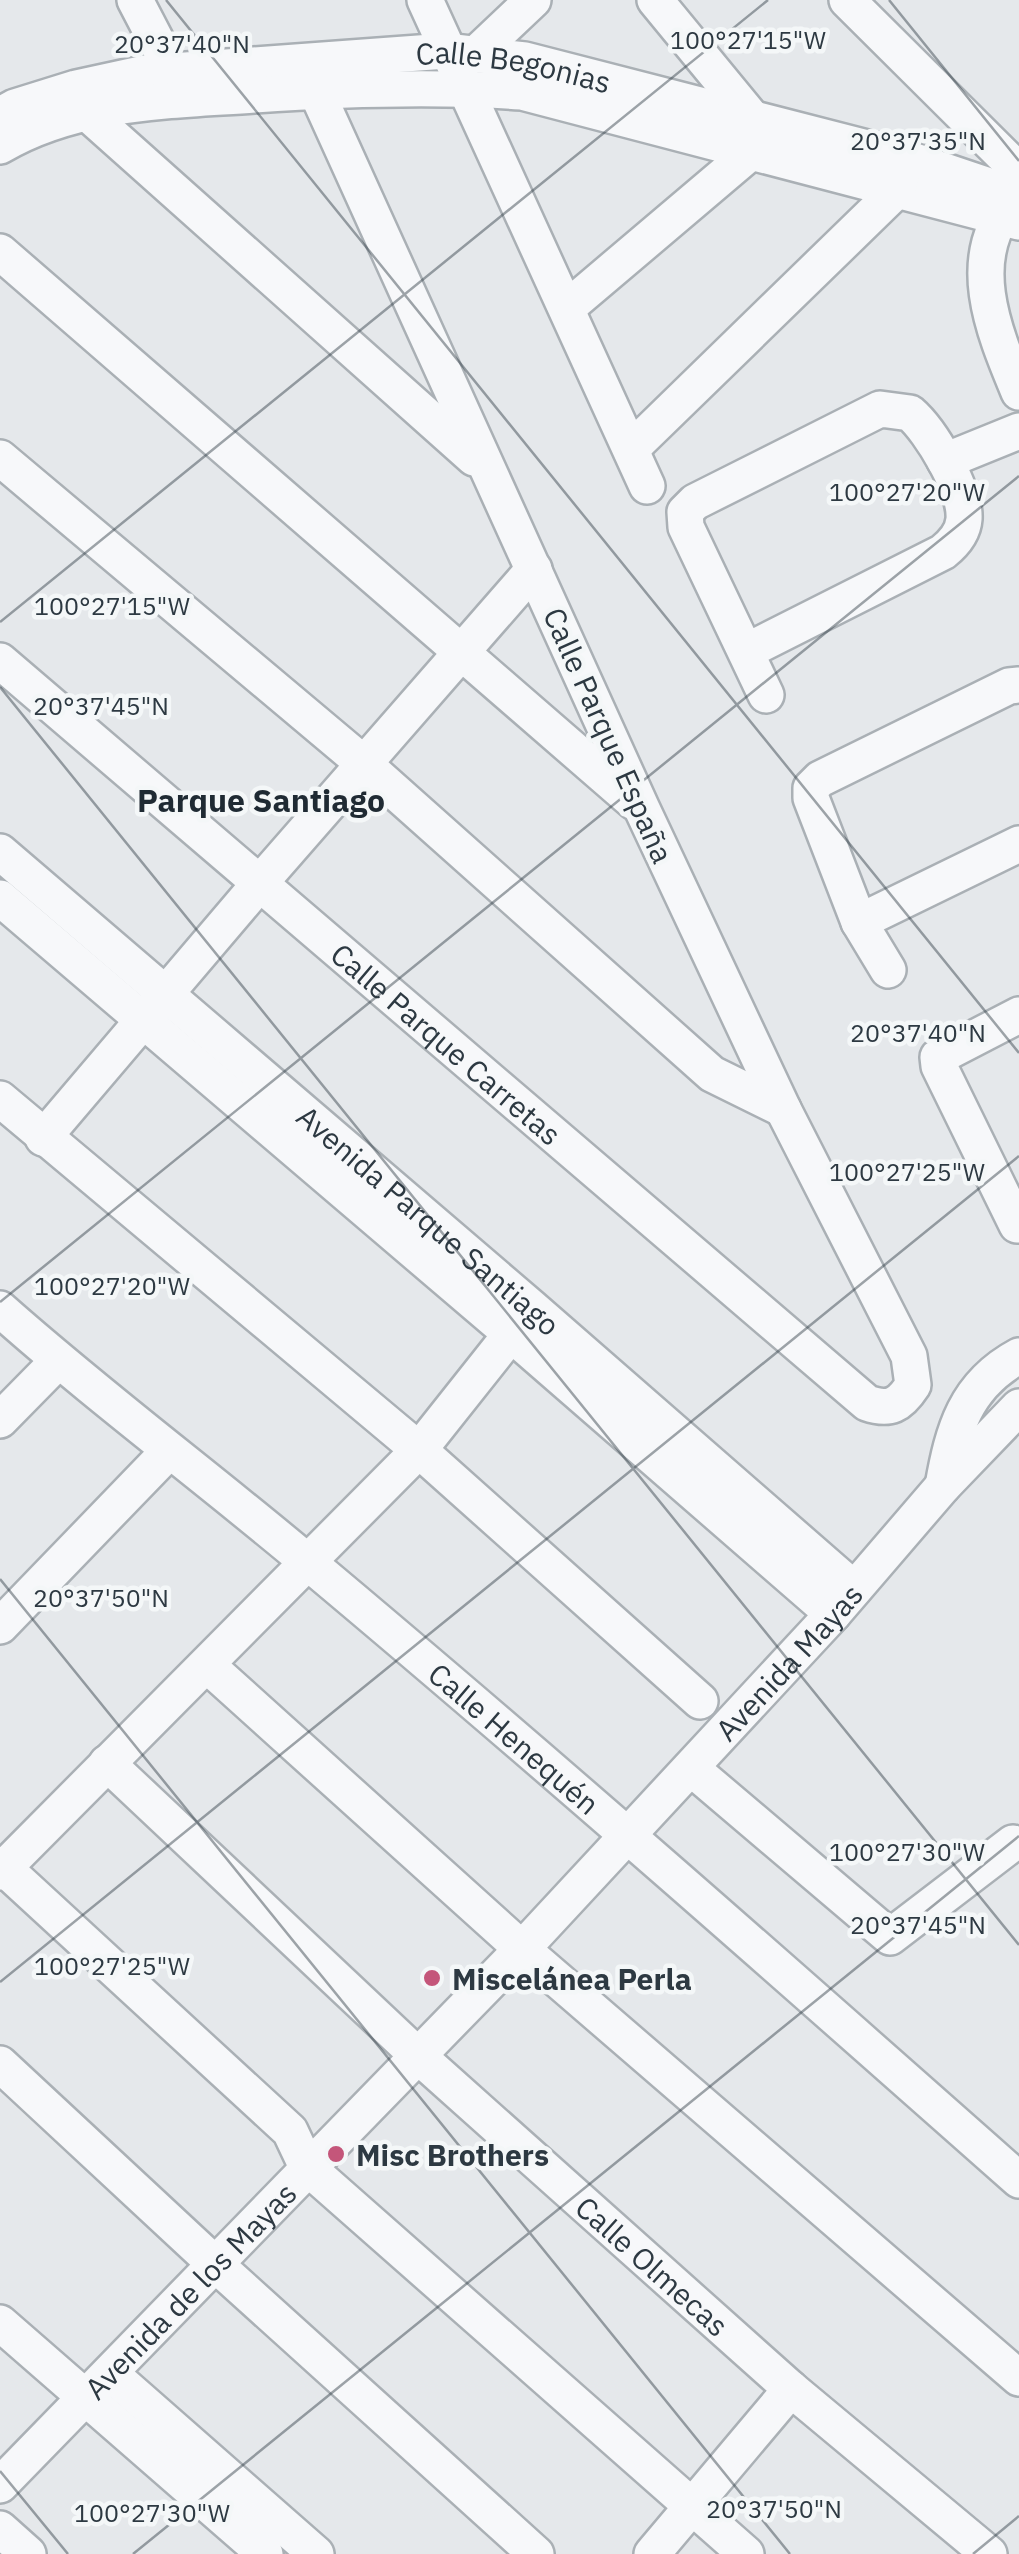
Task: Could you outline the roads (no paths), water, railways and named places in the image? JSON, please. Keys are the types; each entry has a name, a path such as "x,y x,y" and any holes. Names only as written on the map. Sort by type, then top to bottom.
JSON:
{"street":[{"path":"135,0 172,71"},
{"path":"424,0 461,53 463,88 647,486"},
{"path":"461,53 533,0"},
{"path":"567,308 752,135 655,0"},
{"path":"847,0 1019,170"},
{"name":"Calle Begonias","path":"0,137 86,112 461,53 525,60 752,135 1015,205"},
{"name":"Calle Begonias","path":"0,137 15,106 76,88 172,71 310,76 522,92 752,135"},
{"name":"Calle Parque España","path":"310,76 642,809 783,1109 909,1356 913,1386 901,1403"},
{"path":"86,112 485,468"},
{"path":"632,449 902,174"},
{"path":"1015,205 986,258 987,307 1019,392"},
{"path":"0,252 642,809"},
{"path":"747,651 952,544 964,518 946,461 910,413 880,410 689,506 683,520 766,696"},
{"path":"946,461 1019,431"},
{"path":"0,458 363,764 712,1074 783,1109"},
{"path":"43,1138 534,569"},
{"name":"Calle Parque Carretas","path":"0,661 868,1403 884,1408 901,1403"},
{"path":"888,970 859,922 811,798 814,782 1019,685"},
{"path":"859,922 1019,844"},
{"name":"Avenida Parque Santiago","path":"0,852 153,1007 511,1334 843,1602"},
{"name":"Avenida Parque Santiago","path":"0,898 153,1007 532,1308 843,1602"},
{"path":"1012,1201 938,1057 1019,1015"},
{"path":"0,1099 419,1450 700,1701"},
{"name":"Calle Henequén","path":"0,1309 58,1361 307,1561 629,1835 1019,2180"},
{"path":"511,1334 419,1450 2,1870 290,2131 307,2166 746,2554"},
{"name":"Avenida Mayas","path":"943,1486 960,1417 989,1378 1019,1356"},
{"path":"0,1420 58,1361"},
{"name":"Avenida Mayas","path":"629,1835 843,1602 943,1486 1019,1408"},
{"path":"0,1626 169,1451"},
{"path":"207,1665 522,1949 1019,2378"},
{"name":"Calle Olmecas","path":"107,1763 416,2054 791,2390 989,2554"},
{"path":"691,1768 890,1937 1014,1843"},
{"name":"Avenida de los Mayas","path":"0,2485 629,1835"},
{"path":"0,2064 536,2554"},
{"path":"0,2323 98,2386 316,2554"},
{"path":"98,2386 265,2554"},
{"path":"652,2554 791,2390"},
{"path":"0,2529 28,2554"}],"place":[{"name":"Miscelánea Perla","path":"432,1978"},
{"name":"Misc Brothers","path":"336,2154"}],"district":[{"name":"Parque Santiago","path":"261,800"}]}
